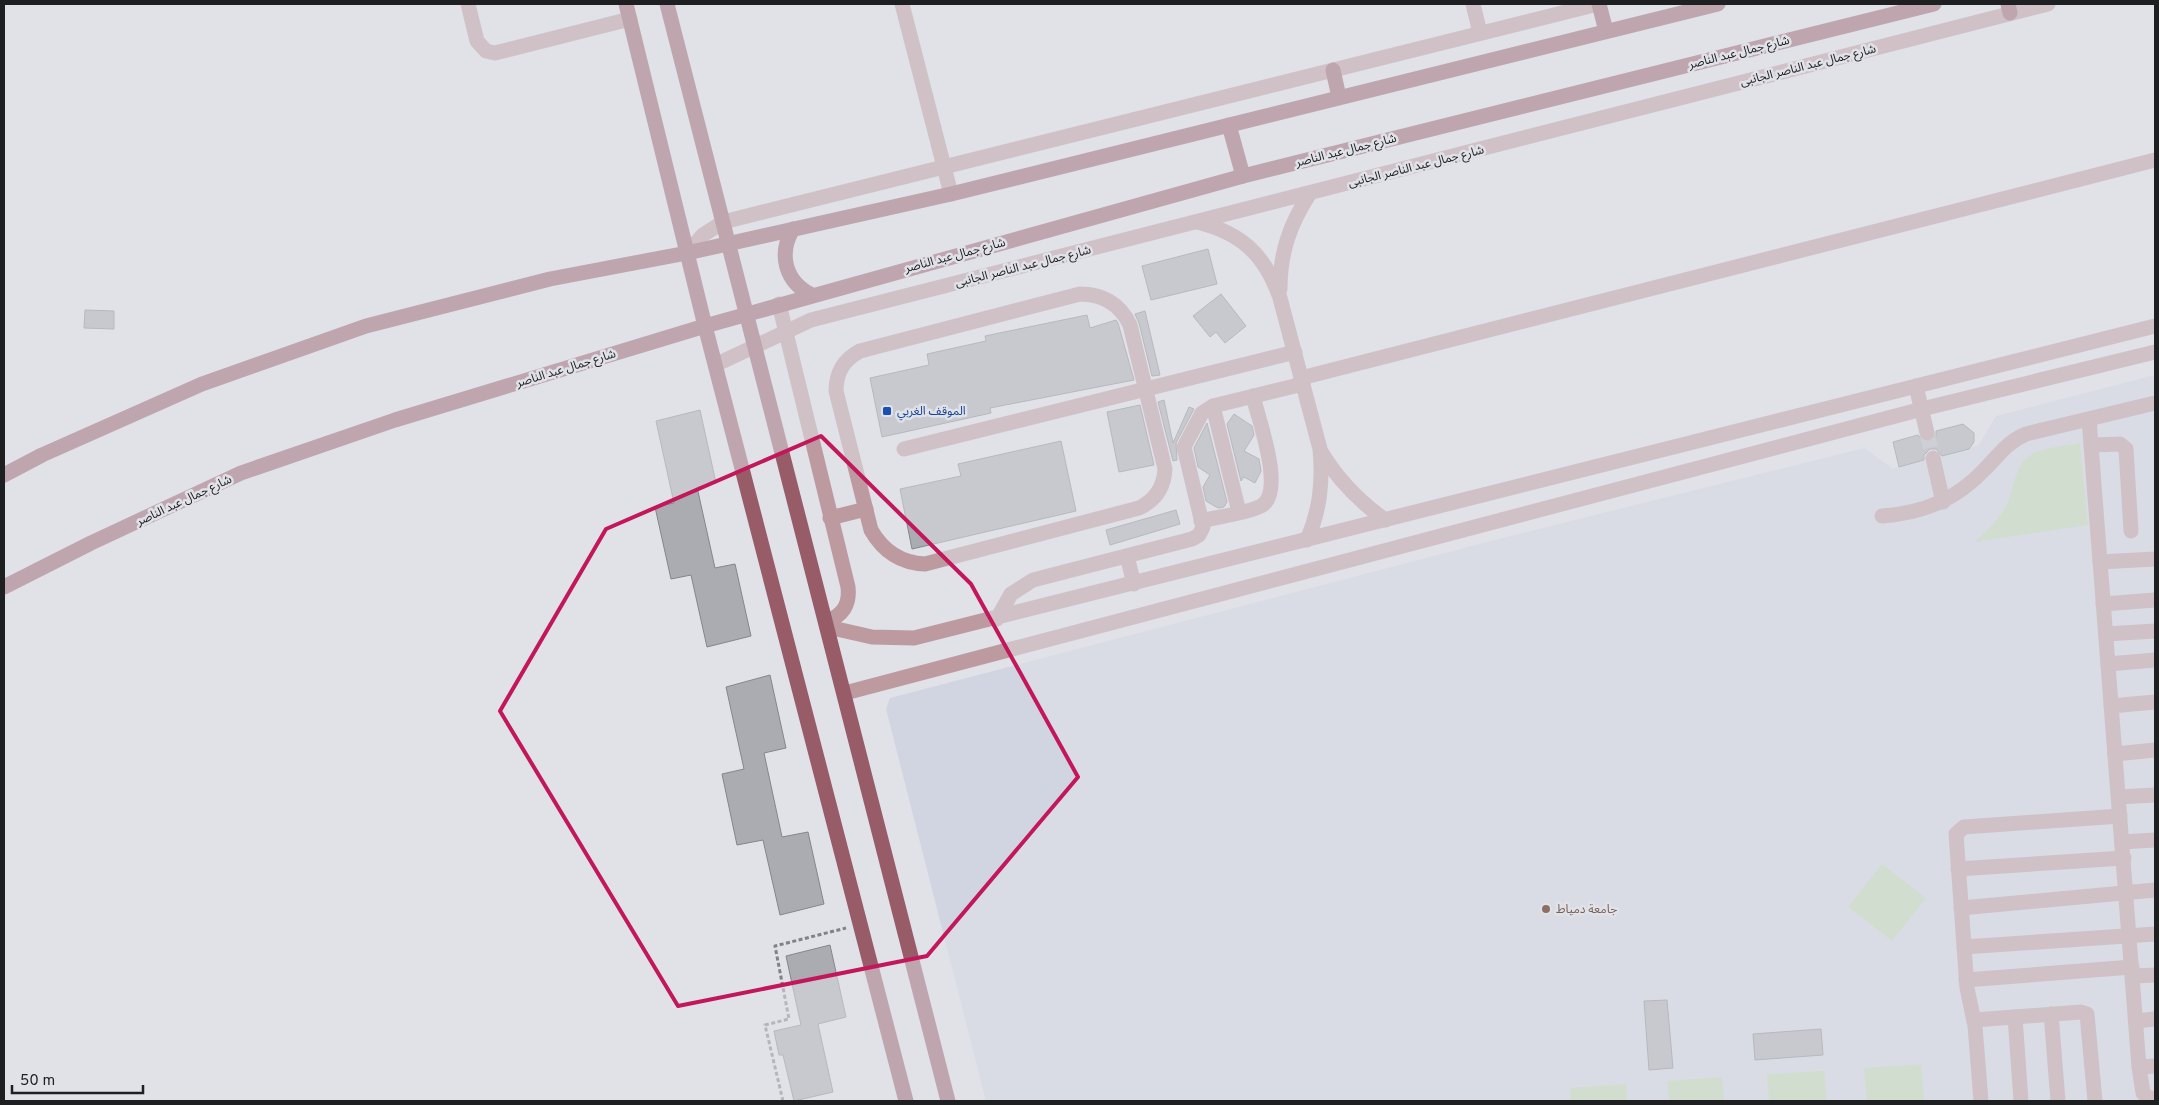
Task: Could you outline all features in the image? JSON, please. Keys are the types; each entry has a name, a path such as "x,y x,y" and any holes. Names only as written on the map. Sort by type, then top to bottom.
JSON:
{"main road":[{"path":"667,4 948,1101"},
{"path":"1598,4 1606,31"},
{"path":"4,475 42,455 202,384 366,326 550,279 687,253 951,194 1718,4"},
{"name":"شارع جمال عبد الناصر","path":"4,588 91,543 241,474 395,420 747,313 1243,176 1934,4"},
{"path":"628,11 705,326 717,364 906,1101"},
{"path":"1333,70 1339,98"},
{"path":"1229,125 1243,176"},
{"path":"793,229 784,254 787,271 797,285 812,295"}],"street":[{"path":"468,4 477,41 486,51 495,53 628,11"},
{"path":"902,4 951,194"},
{"path":"1473,4 1480,33"},
{"path":"687,253 703,235 723,222 1598,4"},
{"name":"شارع جمال عبد الناصر الجانبى","path":"717,364 811,320 1310,193 2009,9 2048,4"},
{"path":"996,619 1005,602 1026,583 1196,538 1202,532 1201,521 1184,447 1202,414 1213,406 1302,381 2155,160"},
{"path":"1280,298 1280,270 1285,243 1295,217 1310,193"},
{"path":"1195,222 1221,229 1250,247 1268,270 1280,298 1320,449 1320,496 1306,540"},
{"path":"1090,294 1108,300 1126,318 1145,389 1165,468 1163,485 1154,499 1140,508 925,564 906,561 882,546 871,530 836,391 839,372 848,359 860,351 1070,296 1090,294"},
{"path":"778,304 849,595 843,611 827,625"},
{"path":"827,625 872,637 907,638 996,619 2155,326"},
{"path":"904,449 1295,352"},
{"path":"845,693 1922,409 2155,352"},
{"path":"1916,386 1927,433"},
{"path":"1201,521 1262,506 1268,500 1273,484 1253,396"},
{"path":"1882,516 1923,510 1943,502 1974,480 2001,450 2016,438 2155,403"},
{"path":"1213,406 1239,512"},
{"path":"2140,406 2155,412"},
{"path":"2089,419 2137,1021 2139,1067 2142,1089 2152,1099"},
{"path":"2091,445 2120,444 2126,449 2131,531"},
{"path":"1320,449 1341,482 1369,509 1385,520"},
{"path":"1933,458 1943,502"},
{"path":"830,518 866,509"},
{"path":"1126,556 1134,584"},
{"path":"2100,562 2155,558"},
{"path":"2103,604 2155,600"},
{"path":"2106,634 2155,631"},
{"path":"2108,664 2155,660"},
{"path":"2112,706 2155,702"},
{"path":"2116,754 2155,750"},
{"path":"2119,797 2155,794"},
{"path":"1982,1101 1974,1020 1966,980 1956,834 1961,828 2120,816"},
{"path":"2122,842 2155,840"},
{"path":"1958,869 2124,858"},
{"path":"1961,908 2155,890"},
{"path":"1964,947 2155,934"},
{"path":"1966,980 2133,972 2155,975"},
{"path":"1974,1020 2081,1012 2089,1016 2095,1101"},
{"path":"2050,1014 2058,1101"},
{"path":"2015,1017 2022,1101"},
{"path":"2137,1021 2155,1019"},
{"path":"2139,1067 2155,1066"}],"path":[{"path":"783,1101 765,1026 790,1019 774,946 860,924"}],"highlighted area":[{"path":"821,436 971,584 1078,777 927,956 678,1006 500,711 606,529"}],"shaded area":[{"name":"جامعة دمياط","path":"2155,375 2155,1101 986,1101 886,709 890,698 1491,541 1864,448 1893,469 1979,445 1996,416"}],"green space":[{"path":"2080,443 2088,525 1974,542 1991,526 2005,508 2018,471 2026,459 2032,454 2043,450"},
{"path":"1882,864 1926,898 1892,941 1848,907"},
{"path":"1921,1064 1924,1101 1867,1101 1864,1068"},
{"path":"1824,1071 1827,1101 1769,1101 1767,1074"},
{"path":"1722,1077 1724,1101 1669,1101 1667,1081"},
{"path":"1626,1084 1627,1101 1571,1101 1570,1088"}],"building":[{"path":"1208,249 1217,284 1151,300 1142,266"},
{"path":"1221,294 1246,326 1225,343 1216,332 1210,337 1193,316"},
{"path":"85,310 114,311 114,329 84,328"},
{"path":"1145,311 1160,375 1152,376 1135,314"},
{"path":"1087,315 1090,328 1116,320 1134,380 990,408 991,413 882,437 870,378 929,365 927,354 986,341 985,336"},
{"path":"1164,400 1173,443 1189,407 1194,409 1176,443 1177,460 1173,461 1158,402"},
{"path":"1140,405 1154,465 1119,472 1107,412"},
{"path":"700,410 716,483 697,487 715,568 735,564 751,636 707,647 691,575 671,579 655,507 674,503 656,421"},
{"path":"1234,414 1252,426 1254,435 1244,451 1259,459 1261,471 1255,483 1244,477 1241,481 1227,424"},
{"path":"1207,423 1227,502 1224,507 1218,508 1206,501 1203,487 1210,475 1198,467 1194,448"},
{"path":"1963,424 1974,433 1974,442 1969,449 1942,456 1936,449 1930,449 1924,455 1924,460 1899,467 1893,442 1918,435 1924,442 1930,442 1936,436 1936,431"},
{"path":"1061,441 1076,511 912,549 900,489 961,476 958,464"},
{"path":"1176,510 1180,524 1110,545 1106,530"},
{"path":"770,675 786,748 764,753 782,837 808,832 824,904 780,915 763,840 737,845 722,774 744,769 726,687"},
{"path":"830,945 846,1017 818,1024 833,1092 794,1101 783,1055 779,1055 774,1031 801,1025 786,956"},
{"path":"1667,1000 1673,1068 1649,1070 1644,1001"},
{"path":"1821,1029 1823,1055 1755,1060 1753,1034"}],"tunnel":[{"path":"1927,433 1933,458"}],"place":[{"name":"الموقف الغربي","path":"887,411"},
{"name":"جامعة دمياط","path":"1546,909"}]}
